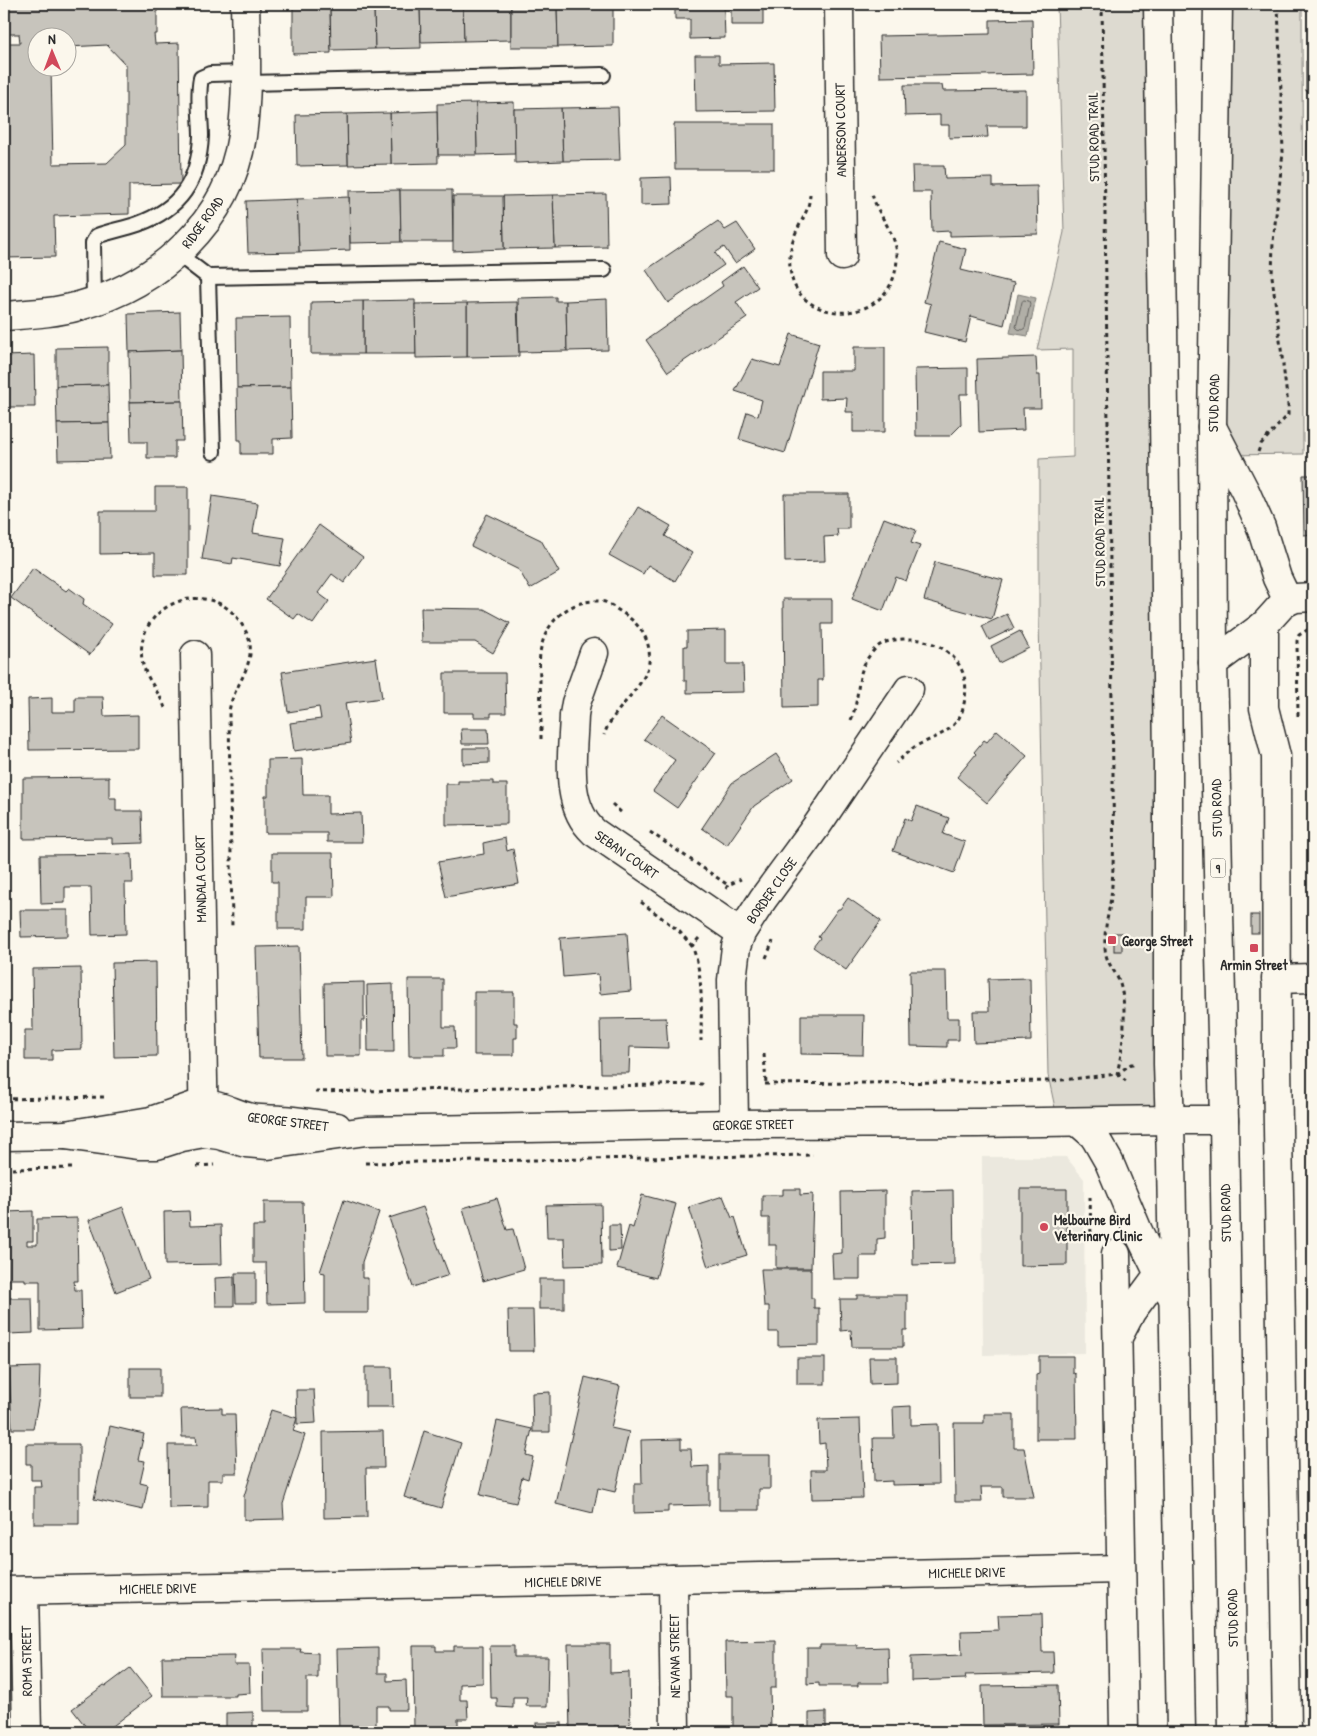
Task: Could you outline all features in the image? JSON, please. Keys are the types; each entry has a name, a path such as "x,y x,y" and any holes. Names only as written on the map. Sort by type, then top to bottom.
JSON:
{"main road":[{"name":"RIDGE ROAD","path":"4,316 60,310 94,302 120,292 143,280 178,254 210,215 223,193 235,166 242,136 246,78 244,4"},
{"name":"ANDERSON COURT","path":"839,4 842,256"},
{"path":"1158,4 1164,335 1168,784 1168,1064 1170,1120 1166,1265 1173,1298 1181,1732"},
{"name":"STUD ROAD","path":"1218,4 1212,427 1213,663 1224,1120 1233,1732"},
{"path":"1212,427 1261,527 1276,578 1301,599"},
{"path":"1213,663 1264,625 1282,604 1301,599"},
{"path":"1264,625 1264,708 1276,756 1276,979 1287,1732"},
{"name":"SEBAN COURT","path":"594,653 576,703 574,715 572,789 579,813 587,826 594,832 741,933"},
{"name":"MANDALA COURT","path":"195,655 204,1133"},
{"name":"BORDER CLOSE","path":"734,1124 732,980 736,947 741,933 818,824 909,689"},
{"path":"1276,979 1313,978"},
{"name":"GEORGE STREET","path":"4,1136 65,1135 151,1121 204,1104 216,1105 254,1118 284,1120 366,1132"},
{"name":"GEORGE STREET","path":"65,1135 150,1146 204,1133 246,1143 268,1145 366,1132 734,1124 1224,1120"},
{"path":"1078,1122 1093,1135 1166,1265"},
{"path":"1116,1254 1124,1732"},
{"path":"1118,1337 1131,1312 1166,1265"},
{"name":"MICHELE DRIVE","path":"14,1591 673,1579 1121,1568"},
{"name":"NEVANA STREET","path":"673,1579 675,1732"},
{"name":"ROMA STREET","path":"14,1591 27,1732"}],"lane":[{"path":"94,302 93,243 97,236 153,218 176,202 192,181 200,144 201,78 210,74 246,78 603,75"},
{"path":"178,254 208,277 604,270"},
{"path":"208,277 213,452"}],"path":[{"name":"STUD ROAD TRAIL","path":"1102,4 1113,774 1111,898 1105,924 1104,946 1106,959 1120,983 1123,998 1124,1044 1117,1074"},
{"path":"1258,452 1261,444 1288,415 1272,276 1273,242 1283,152 1278,4"},
{"path":"542,748 541,645 547,632 563,611 577,604 594,602 606,602 636,623 644,634 649,662 645,675 612,716 603,740"},
{"path":"609,800 612,805 630,819"},
{"path":"646,830 728,885"},
{"path":"636,899 679,931 692,946 700,974 701,1044"},
{"path":"692,946 701,935"},
{"path":"762,1088 766,1084 1053,1081 1117,1074 1131,1064 1136,1064"},
{"path":"702,1074 702,1084"},
{"path":"1117,1074 1126,1081"},
{"path":"314,1092 702,1084 711,1092"},
{"path":"4,1099 107,1097"},
{"path":"358,1163 815,1155"},
{"path":"190,1166 220,1165"},
{"path":"4,1169 82,1168"}],"shaded area":[{"path":"1057,4 1156,4 1170,1120 1058,1122 1048,1075 1039,619 1039,459 1073,457 1073,349 1037,350 1064,232"},
{"path":"1218,4 1302,4 1303,454 1225,455"},
{"path":"982,1157 1066,1157 1084,1179 1085,1353 983,1355"}],"water":[{"path":"1018,294 1036,298 1028,336 1010,333"}],"building":[{"path":"4,4 157,4 155,44 179,43 181,184 129,185 129,214 54,216 55,257 4,258 4,43 20,43 19,34 4,34","holes":["28,28 78,28 78,46 107,45 126,65 126,145 107,163 53,164 51,78 28,78"]},
{"path":"293,4 330,4 331,53 293,54"},
{"path":"330,4 374,4 375,49 331,50"},
{"path":"374,4 420,4 421,48 375,49"},
{"path":"420,4 463,4 464,41 421,42"},
{"path":"463,4 511,4 511,40 464,41"},
{"path":"511,4 557,4 558,47 511,47"},
{"path":"557,4 613,4 613,46 558,47"},
{"path":"675,4 767,4 767,6 763,6 763,25 731,25 731,9 724,9 725,38 690,39 690,19 675,19"},
{"path":"1032,19 1033,74 880,77 879,36 990,34 990,20"},
{"path":"1311,32 1313,32 1313,91 1306,91 1306,61 1312,61"},
{"path":"695,55 719,55 719,64 774,63 775,111 696,112"},
{"path":"904,85 942,85 943,91 1026,90 1026,126 987,126 988,137 949,138 949,125 940,125 940,115 905,116"},
{"path":"514,102 515,154 477,155 476,103"},
{"path":"476,103 477,155 438,155 437,104"},
{"path":"618,107 620,160 563,161 561,108"},
{"path":"561,108 563,161 515,163 514,109"},
{"path":"437,111 438,163 391,164 390,113"},
{"path":"390,113 391,164 348,165 347,114"},
{"path":"347,114 348,165 297,166 296,115"},
{"path":"674,124 774,124 774,169 675,169"},
{"path":"1307,133 1313,133 1313,192 1312,164 1307,164"},
{"path":"912,166 944,166 945,179 993,178 993,187 1037,186 1038,234 950,236 950,231 932,232 931,192 913,192"},
{"path":"671,177 672,204 641,205 641,178"},
{"path":"400,190 401,242 350,243 349,191"},
{"path":"400,190 452,190 453,242 401,242"},
{"path":"606,194 607,247 555,248 553,195"},
{"path":"553,195 555,248 504,249 503,196"},
{"path":"453,196 503,196 504,249 453,251"},
{"path":"349,197 350,250 299,252 297,199"},
{"path":"297,199 299,252 248,253 246,201"},
{"path":"718,221 725,230 737,223 755,249 735,263 724,247 715,253 724,265 668,303 646,270"},
{"path":"939,242 966,249 961,270 1014,283 1004,325 971,316 965,342 924,332 931,304 924,302"},
{"path":"743,266 758,287 736,302 747,318 668,372 646,340 723,286 721,282"},
{"path":"556,297 556,301 566,301 567,351 519,352 518,298"},
{"path":"607,299 608,350 567,351 566,301"},
{"path":"415,300 416,354 363,354 363,301"},
{"path":"363,301 363,354 311,354 311,302"},
{"path":"517,302 519,356 467,357 467,303"},
{"path":"467,303 467,357 416,358 415,304"},
{"path":"180,312 181,350 129,352 128,314"},
{"path":"290,317 291,387 237,388 236,318"},
{"path":"791,334 819,343 785,453 739,439 747,412 758,416 762,400 735,391 752,359 780,367"},
{"path":"108,347 108,385 56,386 56,348"},
{"path":"854,347 885,347 885,432 853,432 853,412 846,412 847,398 820,399 820,371 854,371"},
{"path":"181,350 182,401 130,402 129,352"},
{"path":"34,355 35,407 4,407 4,356"},
{"path":"1036,357 1037,375 1040,375 1041,408 1023,408 1024,430 979,432 977,359"},
{"path":"968,368 968,394 960,394 961,425 950,436 916,436 915,369"},
{"path":"108,385 109,423 57,424 56,386"},
{"path":"291,387 292,438 273,439 273,454 241,454 241,440 238,440 237,388"},
{"path":"182,401 183,441 175,441 175,458 147,458 147,442 131,442 130,402"},
{"path":"109,423 110,459 58,460 57,424"},
{"path":"1303,475 1313,475 1313,534 1304,535"},
{"path":"155,487 188,487 188,575 155,575 155,553 100,554 100,511 155,511"},
{"path":"784,494 849,494 849,529 837,529 838,536 824,537 825,561 785,562"},
{"path":"212,496 258,503 253,533 285,538 280,566 233,558 232,564 202,559"},
{"path":"638,507 671,526 665,536 692,553 675,581 648,565 643,574 609,555"},
{"path":"487,514 541,540 559,572 530,589 519,570 471,546"},
{"path":"884,518 916,530 911,543 920,546 906,581 896,577 883,611 852,599"},
{"path":"319,525 363,557 344,583 332,574 318,593 329,601 313,624 298,614 294,619 266,599"},
{"path":"935,562 1003,580 992,619 924,600"},
{"path":"33,568 66,591 69,588 84,599 83,604 112,624 90,655 11,598"},
{"path":"783,599 832,599 832,624 822,624 823,680 818,680 818,707 784,708"},
{"path":"421,608 484,609 510,623 493,653 475,642 422,642"},
{"path":"1007,614 1014,628 989,640 982,626"},
{"path":"726,630 726,664 743,664 744,692 687,693 687,681 684,681 684,646 687,646 687,631"},
{"path":"1020,631 1029,648 999,663 991,646"},
{"path":"376,658 382,698 345,703 351,743 294,751 290,723 321,719 319,707 288,712 282,672"},
{"path":"444,673 505,673 506,713 491,713 491,717 474,717 474,713 444,713"},
{"path":"75,697 103,697 104,716 138,715 138,749 29,750 28,699 52,698 52,712 75,712"},
{"path":"662,715 716,753 677,808 653,791 675,760 644,739"},
{"path":"461,729 488,729 489,744 462,744"},
{"path":"997,730 1027,756 987,803 957,777 976,754 974,752 984,740 987,742"},
{"path":"463,748 489,748 489,763 463,764"},
{"path":"776,754 793,779 754,806 727,845 702,828 732,783"},
{"path":"302,759 303,795 328,795 328,814 361,813 362,842 327,842 327,833 265,833 265,796 268,796 268,760"},
{"path":"109,777 109,798 116,798 116,811 142,811 143,843 112,844 112,838 23,839 23,778"},
{"path":"458,781 493,781 493,784 507,784 507,824 446,825 446,784 458,784"},
{"path":"917,806 949,818 943,834 965,842 954,873 893,851 905,818 911,821"},
{"path":"505,838 507,851 513,849 519,884 446,897 438,862 484,854 483,843"},
{"path":"272,853 333,853 334,897 306,897 306,929 278,929 278,882 272,882"},
{"path":"132,854 133,883 125,883 126,934 92,935 91,887 65,887 65,903 41,904 40,855"},
{"path":"848,898 881,921 846,970 813,947 838,909"},
{"path":"20,910 68,910 68,936 21,937"},
{"path":"1251,915 1259,915 1259,933 1251,933"},
{"path":"627,933 631,991 600,994 598,974 563,977 560,938"},
{"path":"1114,933 1122,933 1122,951 1114,951"},
{"path":"299,946 302,1058 259,1058 256,947"},
{"path":"156,962 157,1056 114,1057 112,963"},
{"path":"81,968 82,1049 52,1050 52,1060 25,1060 25,1030 33,1030 32,969"},
{"path":"910,971 946,971 947,1018 959,1018 959,1040 947,1040 947,1047 911,1046"},
{"path":"1030,978 1031,1041 974,1043 973,1011 989,1011 988,979"},
{"path":"408,979 443,979 443,1027 455,1027 456,1048 444,1048 444,1056 409,1056"},
{"path":"364,982 364,1021 361,1021 361,1056 325,1056 324,983"},
{"path":"393,984 394,1052 368,1052 367,985"},
{"path":"474,992 514,992 514,1023 517,1023 517,1038 514,1038 514,1055 474,1055"},
{"path":"801,1015 864,1015 863,1055 801,1054"},
{"path":"666,1018 668,1048 630,1047 629,1073 601,1073 600,1019"},
{"path":"783,1189 800,1189 800,1195 813,1194 811,1268 776,1268 776,1245 769,1245 769,1218 762,1218 762,1195 783,1195"},
{"name":"Melbourne Bird Veterinary Clinic","path":"1020,1189 1067,1189 1067,1265 1020,1266"},
{"path":"953,1190 954,1264 913,1265 912,1191"},
{"path":"885,1191 885,1238 877,1239 877,1256 860,1256 860,1279 833,1279 832,1254 842,1253 841,1192"},
{"path":"642,1195 676,1204 656,1278 617,1268 629,1226 633,1228"},
{"path":"723,1196 732,1218 735,1217 747,1255 708,1267 689,1207"},
{"path":"497,1198 507,1230 513,1229 524,1269 483,1281 463,1208"},
{"path":"344,1200 379,1212 362,1262 362,1278 368,1278 368,1313 325,1313 325,1273 320,1272"},
{"path":"264,1202 303,1202 305,1303 267,1304 266,1263 253,1263 253,1226 264,1226"},
{"path":"601,1204 602,1265 565,1266 564,1238 547,1238 546,1205"},
{"path":"123,1207 149,1279 116,1292 89,1220"},
{"path":"423,1207 449,1275 413,1287 389,1218"},
{"path":"33,1211 33,1241 27,1241 27,1245 37,1245 37,1219 77,1218 78,1281 74,1281 75,1290 81,1290 82,1329 40,1330 40,1281 7,1279 6,1212"},
{"path":"189,1211 190,1226 221,1225 222,1264 165,1265 164,1212"},
{"path":"609,1225 620,1225 621,1250 609,1251"},
{"path":"761,1269 811,1269 811,1298 814,1298 814,1308 819,1308 819,1345 778,1346 778,1332 769,1332 769,1306 764,1306"},
{"path":"235,1273 256,1273 256,1303 236,1303"},
{"path":"234,1277 234,1306 216,1306 215,1278"},
{"path":"539,1279 564,1279 564,1309 539,1309"},
{"path":"857,1295 907,1295 907,1330 903,1330 903,1347 852,1347 851,1330 841,1331 840,1299 857,1299"},
{"path":"7,1298 32,1298 33,1333 8,1334"},
{"path":"508,1310 533,1310 534,1351 509,1351"},
{"path":"1039,1356 1073,1356 1073,1373 1076,1374 1077,1439 1036,1439 1036,1375 1039,1374"},
{"path":"869,1357 897,1357 897,1383 870,1384"},
{"path":"797,1358 825,1358 825,1384 797,1384"},
{"path":"40,1367 39,1397 33,1429 12,1429 9,1368"},
{"path":"365,1367 392,1367 393,1407 365,1407"},
{"path":"130,1368 160,1368 160,1397 130,1397"},
{"path":"585,1377 620,1386 611,1428 629,1432 615,1492 598,1488 593,1513 556,1504"},
{"path":"296,1390 314,1390 316,1423 297,1424"},
{"path":"550,1392 550,1432 533,1432 532,1393"},
{"path":"911,1406 911,1425 938,1424 939,1484 892,1485 892,1481 874,1482 873,1438 894,1438 893,1407"},
{"path":"222,1408 222,1414 235,1414 237,1473 223,1473 223,1480 208,1480 208,1507 169,1508 168,1445 197,1445 196,1437 182,1437 181,1409"},
{"path":"271,1410 297,1418 293,1431 305,1435 283,1504 284,1519 244,1520 244,1496"},
{"path":"984,1414 1014,1414 1014,1448 1024,1448 1034,1497 1003,1497 1003,1487 981,1487 982,1502 955,1502 954,1423 984,1423"},
{"path":"860,1419 863,1498 812,1499 811,1470 826,1470 825,1443 819,1444 818,1420"},
{"path":"497,1421 532,1429 526,1455 533,1457 528,1479 522,1477 516,1503 480,1495"},
{"path":"110,1426 144,1434 138,1460 145,1461 140,1483 148,1485 143,1510 94,1499"},
{"path":"383,1431 384,1468 366,1468 367,1517 324,1518 323,1432"},
{"path":"424,1431 461,1443 441,1508 404,1497"},
{"path":"681,1439 681,1449 691,1449 692,1467 709,1466 709,1505 668,1506 668,1512 634,1513 634,1484 642,1484 641,1440"},
{"path":"26,1444 79,1444 79,1524 34,1524 34,1487 42,1487 41,1480 31,1480 31,1464 26,1464"},
{"path":"719,1455 770,1455 770,1489 759,1489 759,1510 719,1510"},
{"path":"1041,1614 1042,1652 1053,1652 1054,1673 965,1675 966,1679 911,1681 911,1657 962,1655 961,1631 999,1630 998,1615"},
{"path":"776,1641 776,1688 770,1688 771,1732 733,1732 733,1696 726,1696 725,1642"},
{"path":"568,1644 610,1644 610,1673 629,1672 630,1726 614,1726 614,1732 570,1732"},
{"path":"820,1645 857,1645 857,1648 888,1647 889,1683 858,1683 858,1686 819,1686 819,1683 807,1684 807,1648 820,1648"},
{"path":"413,1646 436,1646 436,1651 454,1651 454,1646 483,1646 483,1683 460,1684 460,1700 467,1700 468,1719 458,1719 458,1732 414,1732"},
{"path":"490,1646 514,1646 514,1657 548,1657 547,1706 526,1706 527,1697 513,1697 513,1708 497,1707 497,1698 491,1698"},
{"path":"378,1648 378,1673 387,1673 387,1681 406,1680 407,1710 389,1710 389,1706 376,1706 376,1732 339,1732 337,1649"},
{"path":"263,1649 301,1649 300,1652 318,1653 318,1678 307,1678 307,1711 264,1711"},
{"path":"235,1656 234,1665 249,1665 250,1693 236,1694 236,1696 163,1696 162,1657"},
{"path":"130,1668 152,1696 105,1732 90,1732 72,1709"},
{"path":"1058,1685 1059,1724 983,1725 982,1686"},
{"path":"253,1712 253,1732 226,1732 226,1713"},
{"path":"826,1712 826,1732 809,1732 809,1713"},
{"path":"536,1723 562,1723 562,1732 536,1732"},
{"path":"383,1728 405,1728 405,1732 383,1732"},
{"path":"1027,1729 1058,1729 1058,1732 1027,1732"}],"place":[{"name":"George Street","path":"1112,940"},
{"name":"Armin Street","path":"1254,948"},
{"name":"Melbourne Bird Veterinary Clinic","path":"1044,1227"}]}
